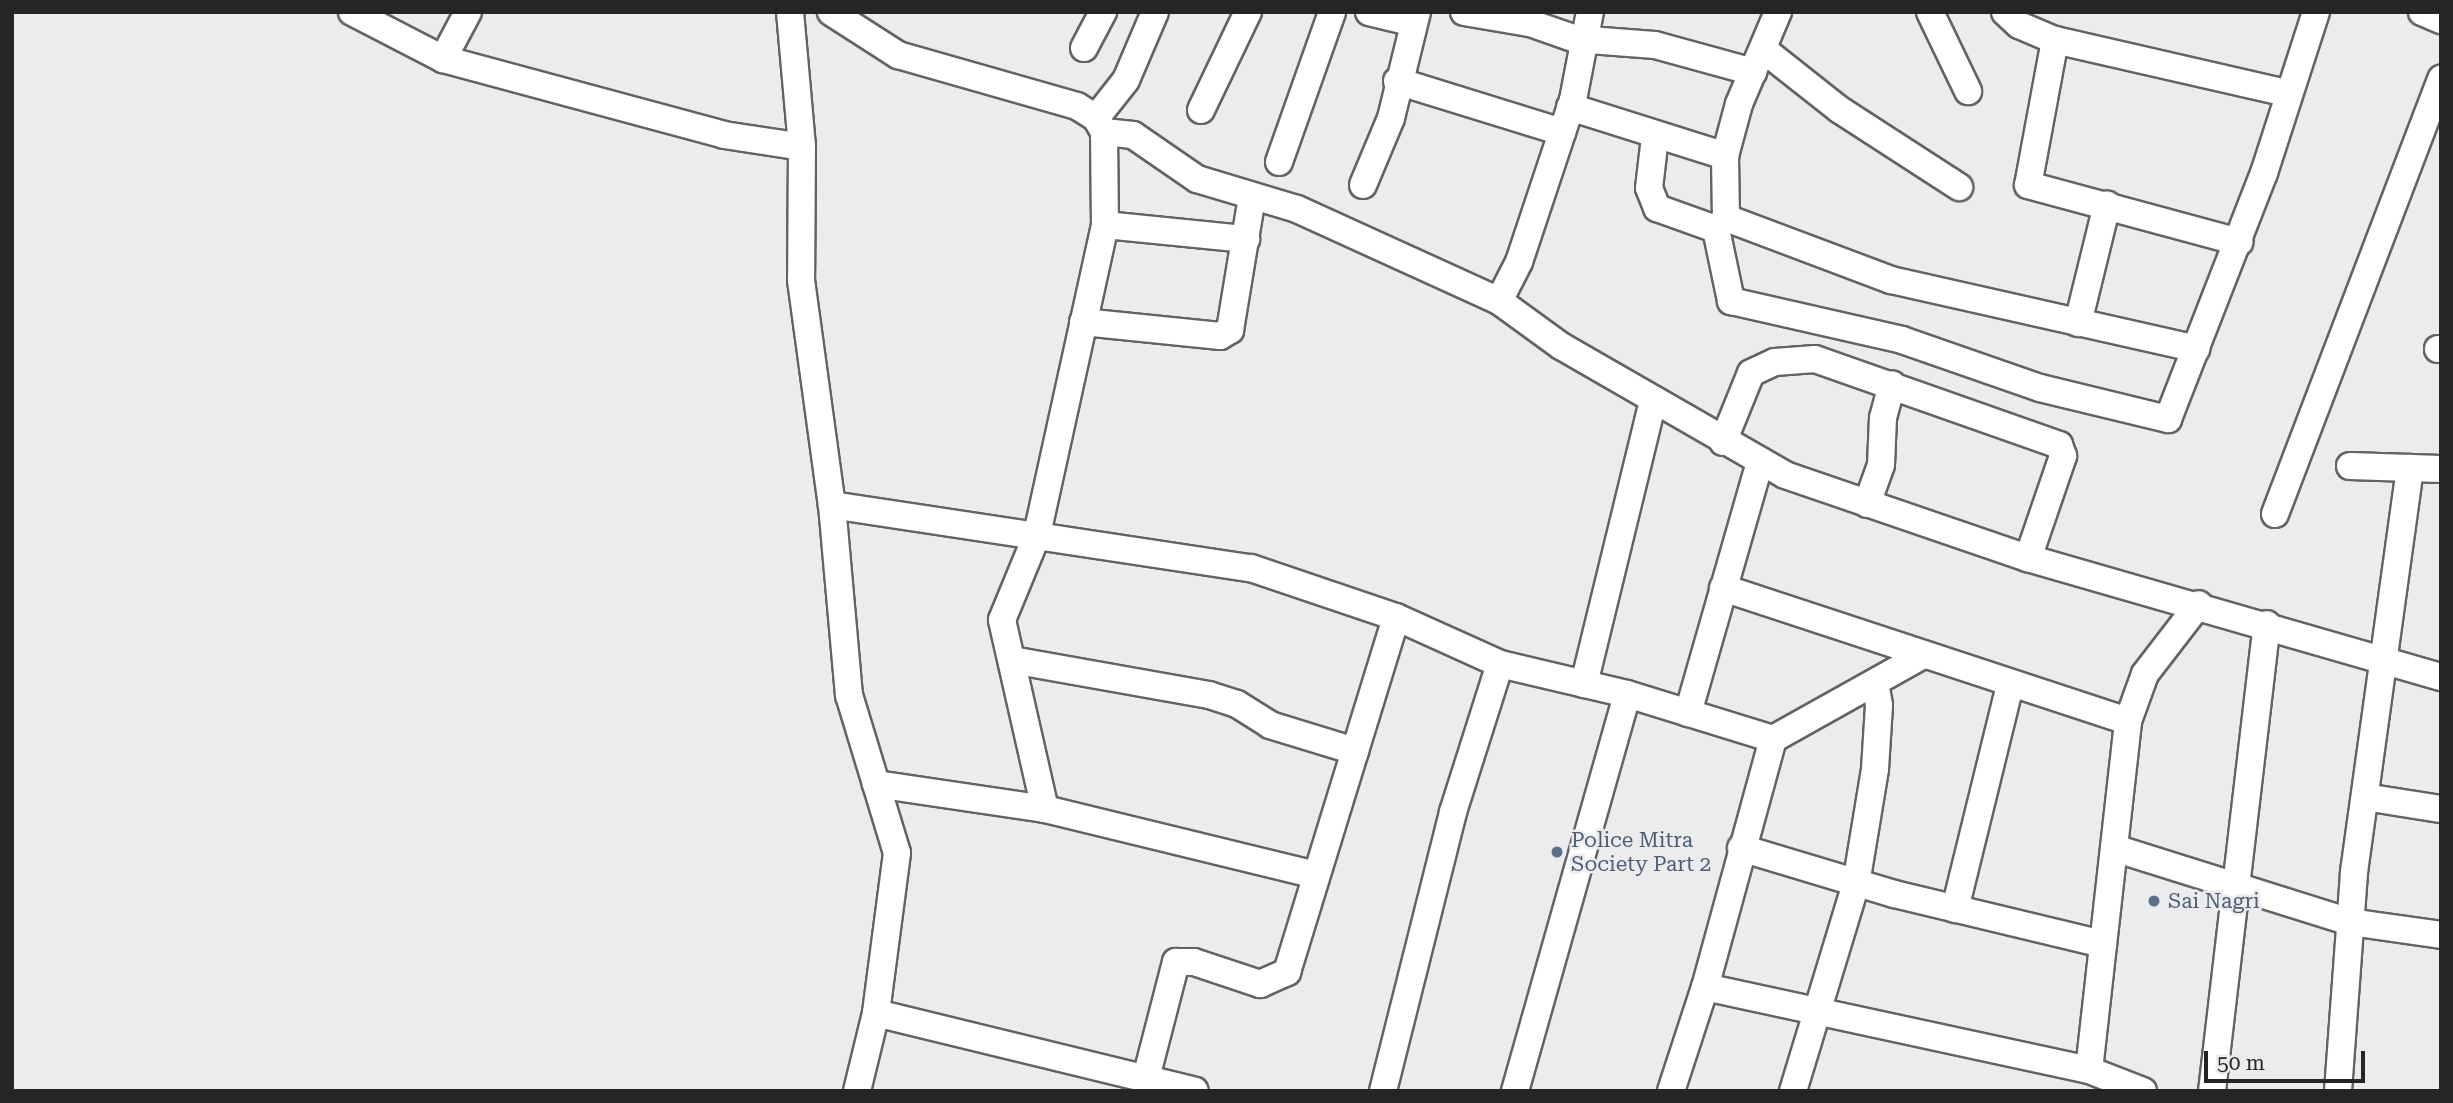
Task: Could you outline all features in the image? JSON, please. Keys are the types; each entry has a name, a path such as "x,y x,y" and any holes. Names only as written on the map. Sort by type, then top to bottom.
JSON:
{"street":[{"path":"352,12 443,59 723,135 802,147"},
{"path":"443,59 468,12"},
{"path":"790,12 802,147 801,280 832,505 849,695 897,853 876,1013 857,1091"},
{"path":"831,12 898,55 1077,106 1100,125 1133,135 1188,175 1320,219 1499,301 1653,402 1760,462 1867,504 2028,558 2199,604 2441,677"},
{"path":"1084,48 1103,12"},
{"path":"1045,809 1003,629 1004,605 1037,535 1105,225 1100,125 1126,80 1155,12"},
{"path":"1201,110 1248,12"},
{"path":"1279,162 1332,12"},
{"path":"1363,186 1391,118 1397,81 1415,18 1369,12"},
{"path":"1464,12 1585,40 1655,45 1759,61 1959,187"},
{"path":"1499,301 1519,262 1570,107 1590,12"},
{"path":"1778,12 1725,156 1721,223 1731,301 1902,340 2120,410 2168,419 2239,243 2316,12"},
{"path":"1930,12 1968,91"},
{"path":"2005,12 2018,25 2055,40 2287,93"},
{"path":"2422,12 2441,20"},
{"path":"2055,40 2028,186 2107,205 2239,243"},
{"path":"2274,514 2441,79"},
{"path":"1397,81 1562,132"},
{"path":"1570,107 1655,137 1725,156"},
{"path":"1655,137 1648,188 1657,208 1721,223 1891,279 2196,349"},
{"path":"1083,322 1220,336 1235,322 1252,197"},
{"path":"2078,323 2107,205"},
{"path":"1105,225 1246,239"},
{"path":"1723,442 1744,386 1763,365 1829,361 2060,445 2063,456 2028,558"},
{"path":"1867,504 1881,465 1883,418 1892,384"},
{"path":"1584,684 1653,402"},
{"path":"1688,713 1760,462"},
{"path":"2350,466 2441,469"},
{"path":"2338,1091 2350,922 2410,468"},
{"path":"832,505 1251,568 1396,617 1500,664 1627,694 1773,739"},
{"path":"1723,588 2010,685 2128,721"},
{"path":"2089,1070 2128,721 2145,674 2199,604"},
{"path":"1146,1078 1172,967 1194,962 1261,984 1283,979 1396,617"},
{"path":"2212,1091 2267,624"},
{"path":"1671,1091 1705,987 1773,739 1923,655"},
{"path":"1012,660 1209,695 1237,704 1270,725 1354,751"},
{"path":"1384,1091 1453,812 1500,664"},
{"path":"1793,1091 1815,1008 1856,884 1877,755 1875,683"},
{"path":"1955,909 2010,685"},
{"path":"1515,1091 1627,694"},
{"path":"876,784 1045,809 1316,875"},
{"path":"2365,797 2441,809"},
{"path":"1741,848 1856,884 2103,944"},
{"path":"2114,848 2350,922 2441,934"},
{"path":"1705,987 1815,1008 2089,1070 2143,1091"},
{"path":"876,1013 1195,1091"}],"place":[{"name":"Police Mitra Society Part 2","path":"1557,852"},
{"name":"Sai Nagri","path":"2154,901"}]}
